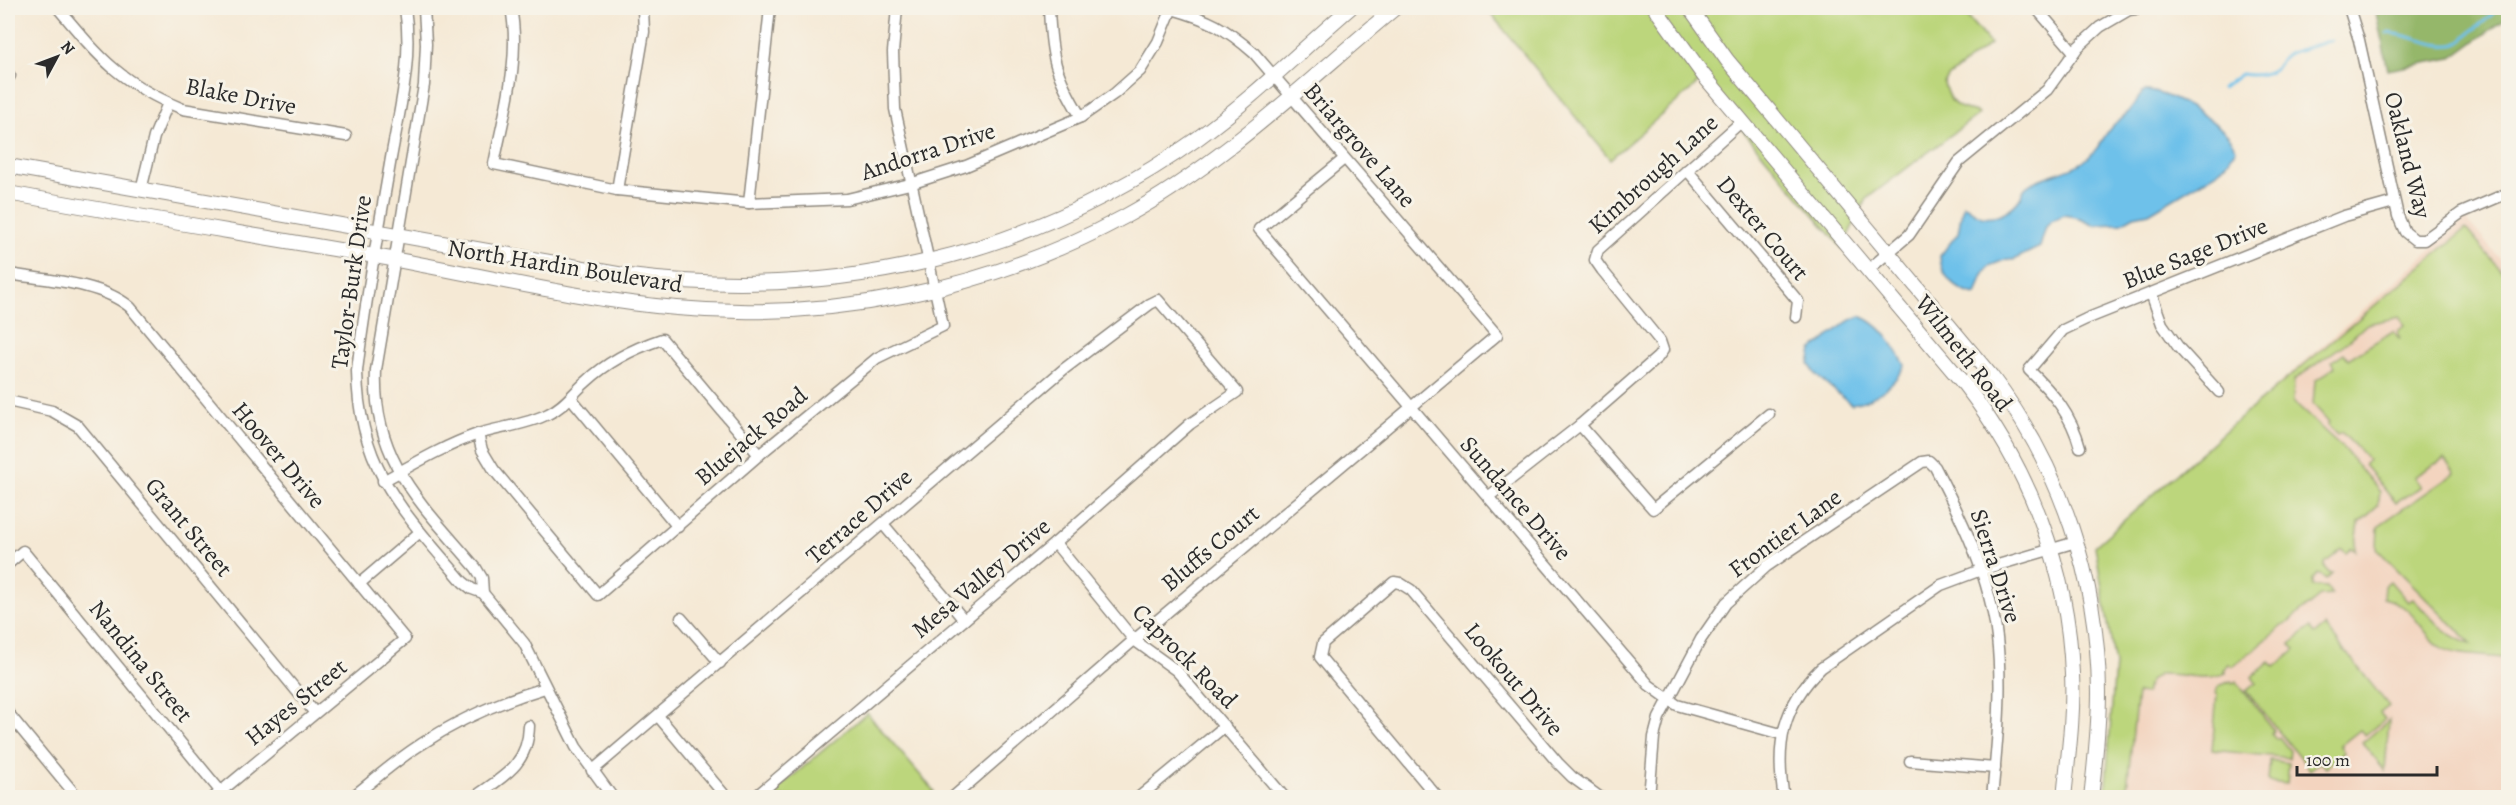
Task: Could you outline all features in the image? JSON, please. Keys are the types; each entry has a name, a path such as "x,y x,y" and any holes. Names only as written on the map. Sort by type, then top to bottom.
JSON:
{"main road":[{"name":"North Hardin Boulevard","path":"8,166 629,276 696,283 746,284 817,281 930,262 1024,232 1104,195 1158,165 1198,138 1350,8"},
{"name":"North Hardin Boulevard","path":"8,193 373,256 616,301 690,309 750,311 806,309 863,303 936,288 992,272 1036,257 1122,218 1207,165 1395,8"},
{"name":"Wilmeth Road","path":"1655,8 1692,62 1964,384 1991,421 2026,484 2051,550 2066,612 2072,676 2071,727 2064,798"},
{"name":"Wilmeth Road","path":"1690,8 1713,42 1964,341 2013,405 2046,463 2076,542 2093,609 2099,713 2091,798"}],"street":[{"name":"Blake Drive","path":"58,8 112,70 168,103 183,109 346,136"},
{"name":"Taylor-Burk Drive","path":"405,8 406,78 373,256 361,338 357,390 364,432 375,464 398,505 463,582 483,593 525,643 545,688 576,747 613,798"},
{"name":"Taylor-Burk Drive","path":"424,8 426,44 424,85 376,370 375,393 386,447 399,472 408,487 476,568 482,578 483,593"},
{"name":"Andorra Drive","path":"511,8 515,25 514,63 495,164 617,190 749,203 847,199 910,184 966,166 1081,117 1114,94 1140,71 1158,42 1172,8"},
{"path":"617,190 644,32 643,8"},
{"path":"749,203 770,8"},
{"path":"897,8 893,52 895,109 910,184 936,288"},
{"path":"1048,8 1050,44 1056,71 1081,117"},
{"name":"Briargrove Lane","path":"1172,8 1209,20 1233,35 1254,53 1497,335"},
{"path":"2036,8 2074,52"},
{"path":"1868,270 1914,228 1959,162 2047,90 2074,52 2100,27 2129,10 2141,8"},
{"name":"Oakland Way","path":"2349,8 2359,40 2394,202 2405,232 2420,241 2428,238 2462,213 2508,193"},
{"path":"141,190 154,137 168,103"},
{"name":"Kimbrough Lane","path":"1580,425 1658,357 1663,350 1660,340 1602,270 1596,260 1598,250 1742,121"},
{"name":"Sundance Drive","path":"1344,159 1259,229 1639,674 1667,699 1697,711 1781,734"},
{"name":"Dexter Court","path":"1687,170 1798,301 1796,317"},
{"name":"Blue Sage Drive","path":"2080,447 2075,430 2062,406 2029,370 2063,330 2344,216 2394,202"},
{"name":"Hoover Drive","path":"8,274 101,290 120,298 130,307 405,639"},
{"name":"Bluejack Road","path":"478,434 482,450 494,470 598,595 759,455 877,358 914,338 943,326 936,288"},
{"path":"2151,293 2162,324 2219,392"},
{"name":"Mesa Valley Drive","path":"754,798 1055,543 1190,424 1237,392 1158,300"},
{"name":"Terrace Drive","path":"592,771 1064,369 1158,300"},
{"name":"Bluffs Court","path":"952,798 1134,640 1497,335"},
{"path":"383,481 427,456 478,434 528,422 550,413 613,362 637,348 662,339 759,455"},
{"path":"571,398 678,527"},
{"name":"Grant Street","path":"8,401 52,411 78,426 315,713"},
{"path":"1488,497 1580,425 1653,508 1769,414"},
{"name":"Sierra Drive","path":"1929,461 1935,467 1957,511 1981,570 1994,620 2000,689 1992,798"},
{"name":"Frontier Lane","path":"1649,798 1656,728 1667,699 1701,639 1726,603 1767,566 1922,462 1929,461"},
{"path":"883,524 964,620"},
{"path":"359,584 420,532"},
{"path":"1784,798 1779,766 1781,734 1796,700 1821,668 1932,591 1952,580 2076,542"},
{"name":"Caprock Road","path":"1055,543 1134,640 1177,671 1285,798"},
{"name":"Nandina Street","path":"8,564 23,551 220,795"},
{"name":"Lookout Drive","path":"1438,798 1320,657 1323,643 1394,582 1401,582 1411,590 1558,763 1578,782 1601,798"},
{"path":"681,618 720,663"},
{"name":"Hayes Street","path":"220,795 405,639"},
{"path":"351,798 420,745 451,726 506,701 545,688"},
{"path":"8,712 78,798"},
{"path":"658,716 727,798"},
{"path":"473,798 519,762 526,749 529,726"},
{"path":"1138,798 1225,726"},
{"path":"1910,761 1995,768"}],"shaded area":[{"path":"2466,219 2508,268 2508,797 2104,797 2115,665 2095,546"}],"green space":[{"path":"1486,8 1960,8 1990,44 1948,77 1944,83 1953,103 1960,108 1979,114 1866,199 1842,248 1701,81 1610,159"},
{"path":"2375,8 2508,8 2508,17 2452,58 2388,70"},
{"path":"2466,229 2508,279 2508,655 2503,658 2479,656 2460,654 2445,649 2432,639 2409,611 2383,598 2384,586 2390,581 2408,602 2413,599 2447,632 2471,643 2377,549 2378,526 2455,473 2444,459 2414,477 2421,487 2396,503 2364,465 2369,460 2341,432 2337,435 2327,425 2329,422 2313,404 2315,381 2335,367 2332,361 2344,353 2348,359 2393,331 2400,339 2398,331 2405,325 2399,317 2367,324 2346,343 2294,380 2293,402 2343,448 2380,492 2378,506 2359,523 2355,551 2352,548 2346,553 2342,549 2325,563 2325,568 2332,573 2326,579 2318,573 2313,578 2313,586 2327,587 2332,595 2320,596 2232,667 2229,664 2224,671 2226,673 2210,677 2160,674 2149,682 2146,694 2137,693 2126,797 2105,797 2115,665 2095,546 2233,424"},
{"path":"2325,626 2389,706 2380,713 2385,719 2365,735 2360,730 2340,746 2344,752 2325,768 2320,762 2310,770 2246,691 2256,683 2252,677 2270,662 2275,667 2295,650 2290,644 2310,628 2315,634"},
{"path":"2231,681 2233,683 2236,681 2274,731 2271,734 2276,739 2279,737 2290,751 2289,758 2212,750 2217,694 2215,693 2219,686"},
{"path":"867,713 934,791 931,797 768,797"},
{"path":"2389,720 2385,771 2362,743"},
{"path":"2270,760 2289,763 2287,784 2268,780"}],"water":[{"path":"2145,91 2182,103 2222,130 2236,149 2227,163 2216,173 2149,213 2134,216 2120,224 2093,225 2076,217 2064,215 2051,221 2046,227 2040,247 2013,260 2007,259 1989,266 1982,277 1976,295 1951,282 1943,270 1940,256 1958,233 1963,205 1979,215 1988,217 2010,209 2030,184 2077,166 2087,159 2111,127 2129,112"},
{"path":"1860,316 1881,330 1905,365 1889,386 1867,400 1851,404 1817,376 1809,364 1812,350 1847,322"}],"waterway":[{"path":"2387,33 2441,45 2456,44 2498,8"},
{"path":"2222,88 2241,74 2265,73 2277,66 2288,54 2331,40"}]}
